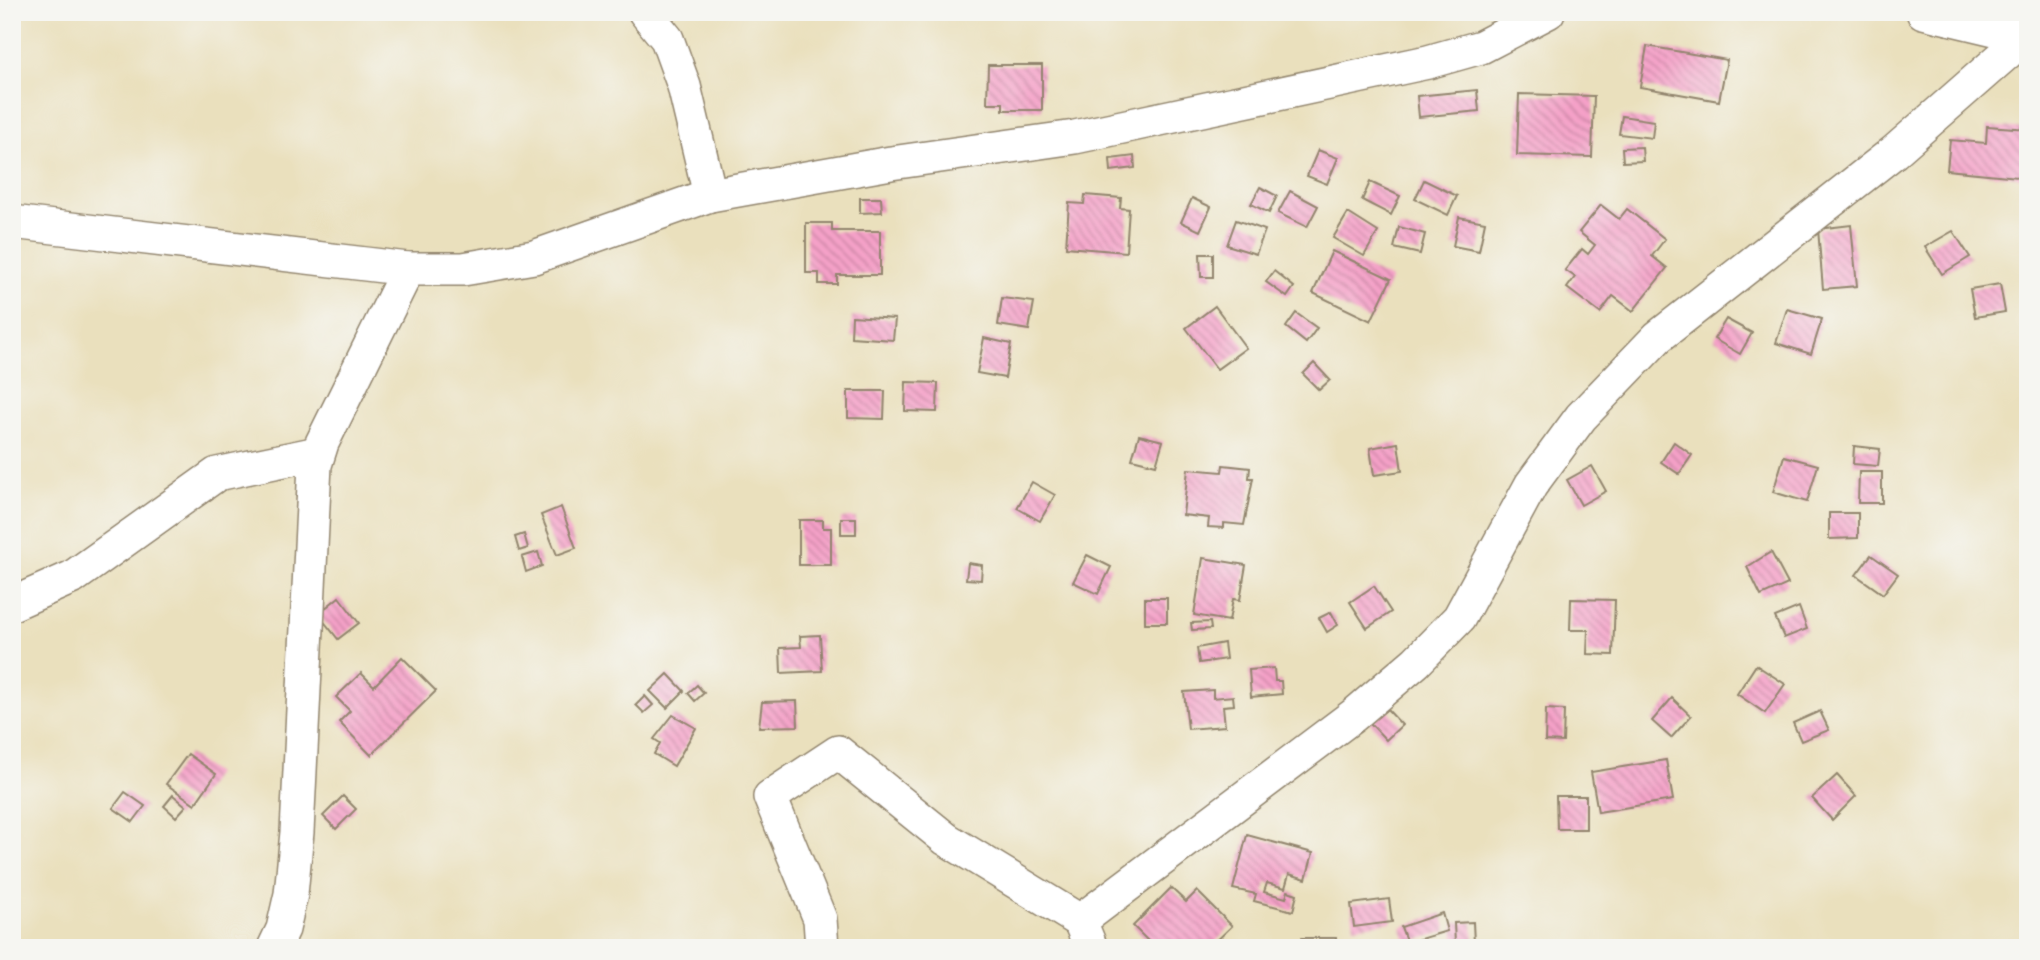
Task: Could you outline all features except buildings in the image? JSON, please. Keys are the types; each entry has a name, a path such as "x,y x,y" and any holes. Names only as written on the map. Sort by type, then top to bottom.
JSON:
{"street":[{"path":"645,12 667,39 684,86 710,195"},
{"path":"19,217 408,269 463,269 534,257 710,195 891,163 1076,137 1428,62 1481,47 1548,12"},
{"path":"1923,12 2027,37"},
{"path":"822,948 820,919 770,797 838,752 946,839 1086,935 1354,715 1416,662 1459,618 1482,580 1518,506 1581,417 1658,337 1894,152 2027,37"},
{"path":"274,948 283,929 291,894 297,832 307,595 318,453 408,269"},
{"path":"12,604 73,577 217,474 318,453"}]}
